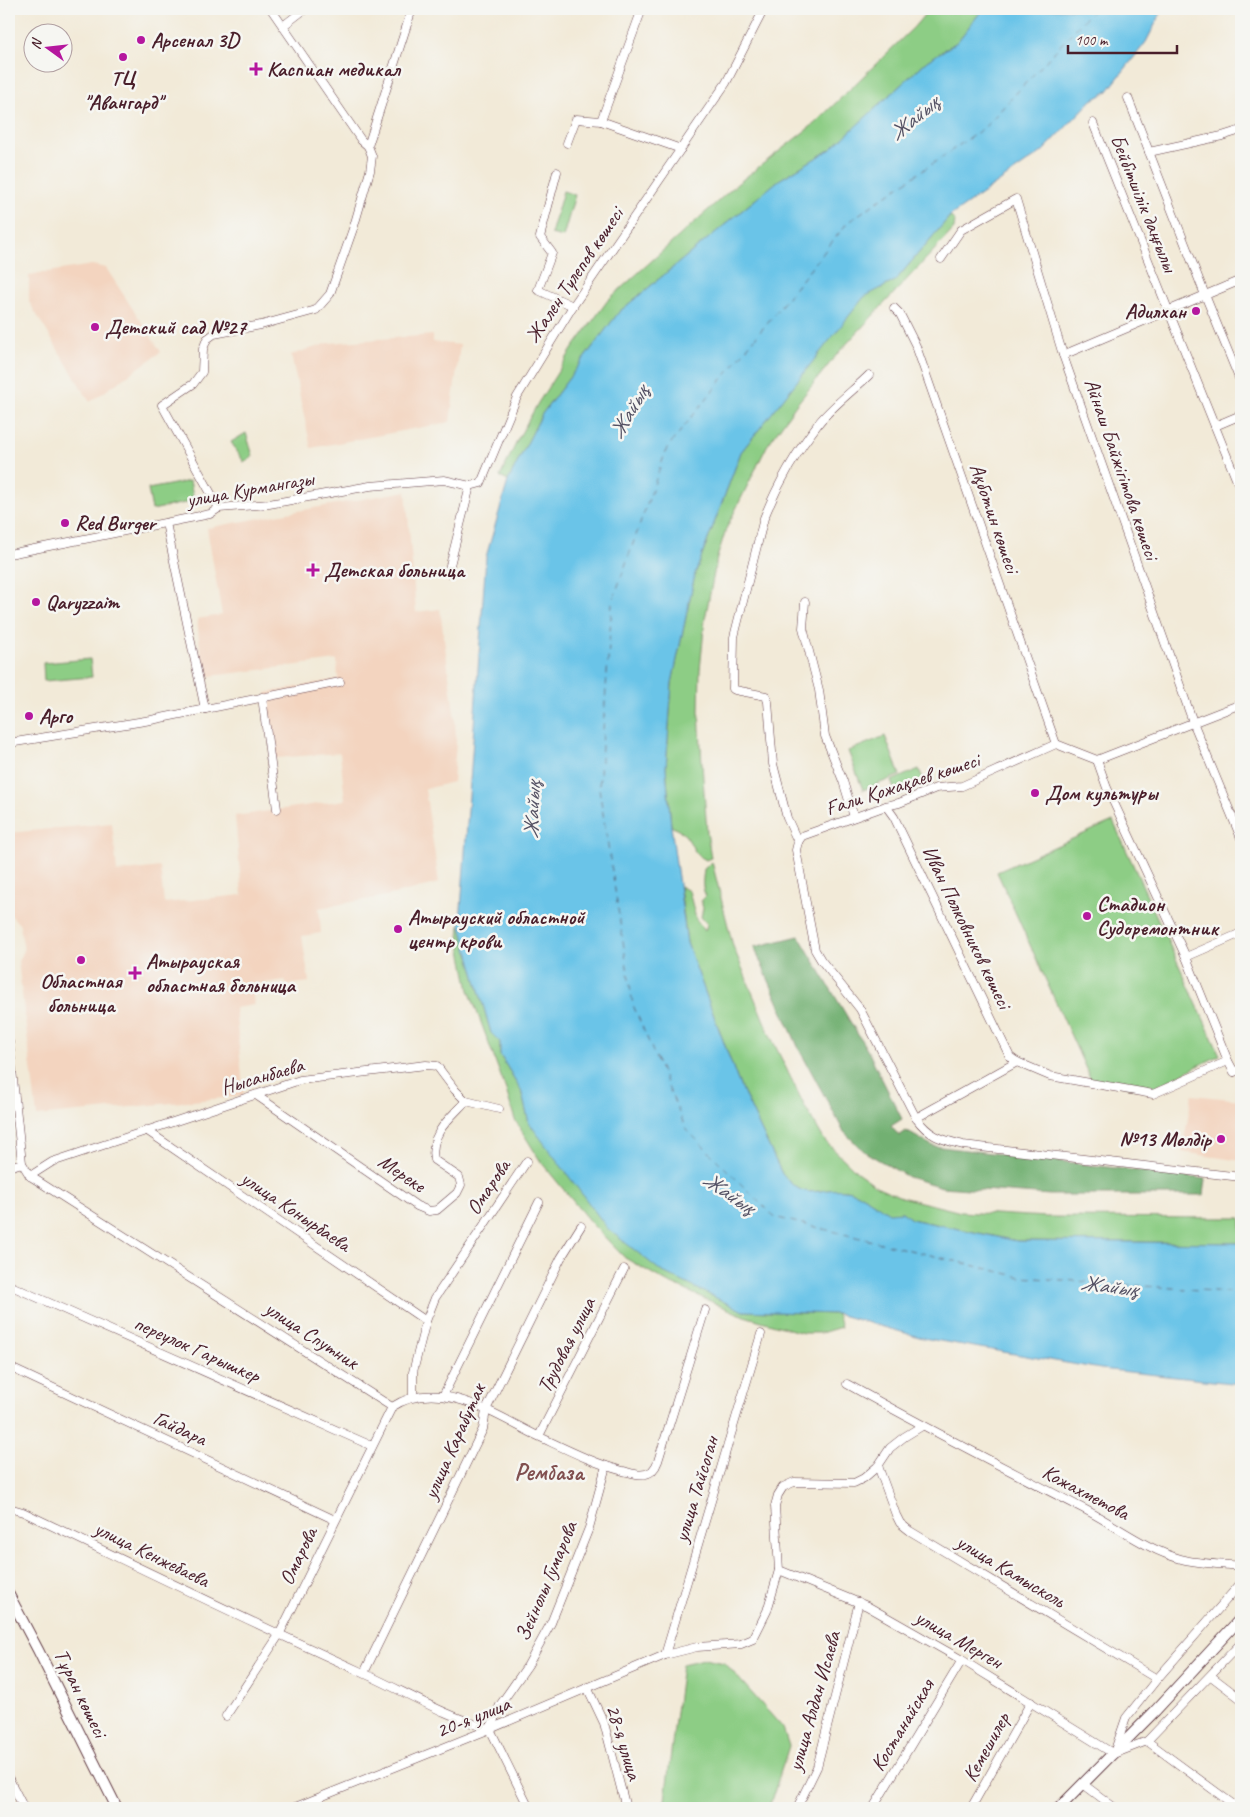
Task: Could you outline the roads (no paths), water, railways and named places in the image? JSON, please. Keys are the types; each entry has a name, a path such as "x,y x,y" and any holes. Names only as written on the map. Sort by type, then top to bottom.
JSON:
{"main road":[{"name":"Тұран көшесі","path":"9,1595 116,1808"},
{"path":"1059,1808 1155,1712 1241,1618"}],"street":[{"path":"219,508 162,405 193,384 202,372 203,349 206,339 214,334 260,325 316,310 330,294 354,226 370,171 372,156 368,146 271,9"},
{"path":"282,26 306,9"},
{"path":"368,146 412,9"},
{"path":"601,121 642,9"},
{"name":"Жален Тулепов көшесі","path":"470,486 481,483 516,397 573,306 726,84 764,9"},
{"name":"Бейбітшілік даңғылы","path":"1128,98 1241,383"},
{"path":"568,143 576,119 601,121 681,149"},
{"name":"Бейбітшілік даңғылы","path":"1092,123 1241,491"},
{"path":"1149,152 1241,130"},
{"path":"557,172 540,238 552,252 538,290 573,306"},
{"name":"Айнаш Байжігітова көшесі","path":"942,259 961,230 1016,199 1063,355 1193,722 1241,838"},
{"path":"1063,355 1241,280"},
{"name":"Ақботин көшесі","path":"894,308 900,314 916,346 1056,744"},
{"path":"869,376 819,423 770,502 764,518 734,637 734,690 766,696 768,702 774,764 787,818 798,842 796,850 815,950 860,1009 916,1118 925,1130 938,1138 963,1145 1241,1176"},
{"path":"1215,426 1241,415"},
{"name":"улица Курмангазы","path":"9,554 210,514 219,508 269,504 370,486 444,480 470,486"},
{"path":"448,573 470,486"},
{"path":"166,523 206,709"},
{"path":"805,602 803,628 819,690 824,736 843,781 854,817"},
{"path":"9,744 206,709 340,682"},
{"path":"262,697 276,809"},
{"path":"1056,744 1097,760 1241,704"},
{"name":"Ғали Қожақаев көшесі","path":"798,842 802,836 899,803 936,788 962,786 1056,744"},
{"path":"1097,760 1107,788 1186,956 1228,1061 1234,1072 1241,1069"},
{"name":"Иван Полковников көшесі","path":"886,806 894,817 1010,1056 1017,1062"},
{"path":"1186,956 1241,932"},
{"path":"9,1042 22,1163 9,1167"},
{"path":"916,1118 1017,1062 1050,1076 1153,1094 1228,1061"},
{"name":"Нысанбаева","path":"30,1176 52,1162 300,1080 426,1065 437,1066 466,1101"},
{"name":"Мереке","path":"256,1095 417,1206 429,1211 437,1210 456,1192 460,1184 459,1177 434,1160 432,1150 438,1132 466,1101"},
{"path":"466,1101 499,1108"},
{"name":"улица Конырбаева","path":"146,1130 426,1321"},
{"name":"Омарова","path":"413,1396 413,1372 426,1321 435,1298 526,1161"},
{"name":"улица Спутник","path":"22,1163 30,1176 392,1407"},
{"path":"443,1396 539,1202"},
{"name":"улица Карабутак","path":"364,1673 483,1429 486,1410 560,1258 581,1226"},
{"name":"Трудовая улица","path":"539,1436 624,1269"},
{"name":"переулок Гарышкер","path":"9,1285 372,1446"},
{"name":"улица Тайсоган","path":"606,1466 640,1475 652,1471 658,1462 705,1310"},
{"name":"улица Тайсоган","path":"665,1655 761,1334"},
{"name":"Гайдара","path":"9,1367 336,1520"},
{"name":"Кожахметова","path":"847,1384 922,1426 1094,1514 1159,1550 1179,1558 1197,1562 1241,1566"},
{"path":"392,1407 402,1400 413,1396 443,1396 466,1401 606,1466"},
{"name":"Омарова","path":"226,1716 279,1635 392,1407"},
{"path":"779,1570 775,1506 778,1495 783,1487 794,1482 854,1483 864,1478 878,1466 890,1448 904,1436 922,1426"},
{"name":"Зейнолы Гумарова","path":"490,1729 500,1705 528,1666 551,1623 589,1528 606,1466"},
{"name":"улица Камысколь","path":"878,1466 896,1515 900,1523 910,1531 1157,1679"},
{"name":"улица Кенжебаева","path":"9,1508 23,1512 467,1723 490,1729"},
{"name":"20-я улица","path":"296,1808 665,1655 697,1647 741,1644 752,1638 767,1611 779,1570"},
{"name":"улица Мерген","path":"779,1570 859,1602 962,1660 1114,1754"},
{"path":"1114,1754 1126,1718 1157,1679 1241,1583"},
{"name":"улица Алдан Исаева","path":"797,1808 817,1767 859,1602"},
{"path":"1114,1754 1147,1741 1241,1643"},
{"name":"Костанайская","path":"873,1808 962,1660"},
{"path":"1211,1676 1241,1699"},
{"name":"28-я улица","path":"587,1687 604,1723 626,1808"},
{"name":"Кемешилер","path":"972,1808 1031,1702"},
{"path":"490,1729 529,1808"},
{"path":"1147,1741 1238,1808"},
{"path":"9,1779 24,1808"},
{"path":"1083,1784 1115,1808"}],"water":[{"name":"Жайық","path":"983,9 1163,9 1146,42 1107,92 1092,100 1042,152 950,216 895,281 864,297 741,452 695,574 672,683 666,768 671,826 687,943 738,1081 782,1174 791,1183 798,1188 811,1192 850,1191 868,1199 889,1213 902,1212 911,1219 1017,1241 1241,1243 1241,1384 1101,1369 923,1338 837,1314 743,1311 661,1271 608,1229 529,1123 521,1090 500,1055 500,1042 491,1033 460,923 486,557 508,481 542,414 619,312 779,180 831,149 927,61 957,42"}],"place":[{"name":"Арсенал 3D","path":"141,40"},
{"name":"ТЦ \"Авангард\"","path":"123,57"},
{"name":"Каспиан медикал","path":"256,69"},
{"name":"Адилхан","path":"1196,311"},
{"name":"Детский сад №27","path":"95,327"},
{"name":"Red Burger","path":"65,523"},
{"name":"Детская больница","path":"313,570"},
{"name":"Qaryzzaim","path":"36,602"},
{"name":"Арго","path":"29,716"},
{"name":"Дом культуры","path":"1035,793"},
{"name":"Стадион Судоремонтник","path":"1087,916"},
{"name":"Атырауский областной центр крови","path":"398,929"},
{"name":"Областная больница","path":"81,960"},
{"name":"Атырауская областная больница","path":"135,973"},
{"name":"№13 Мөлдiр","path":"1221,1139"}],"district":[{"name":"Рембаза","path":"549,1472"}]}
